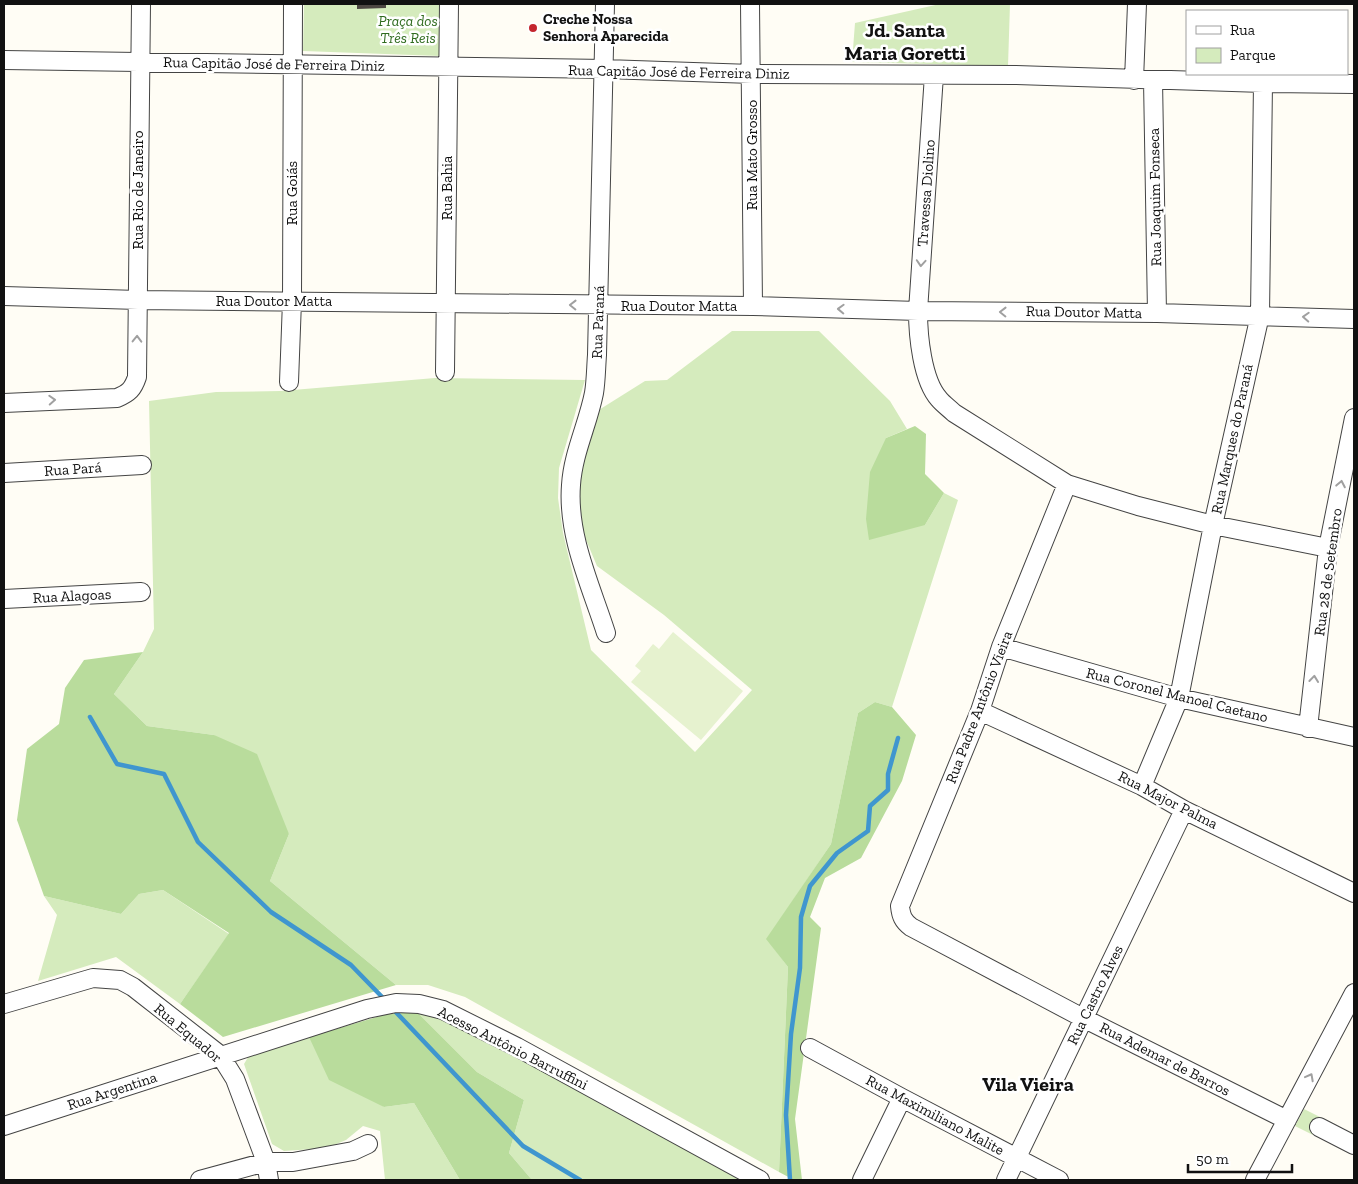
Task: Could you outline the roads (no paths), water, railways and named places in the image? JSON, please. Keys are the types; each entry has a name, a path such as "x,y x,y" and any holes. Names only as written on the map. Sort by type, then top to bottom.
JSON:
{"street":[{"name":"Rua Rio de Janeiro","path":"4,403 117,398 128,393 134,387 137,377 141,4"},
{"name":"Rua Goiás","path":"289,382 292,301 293,4"},
{"name":"Rua Bahia","path":"445,372 449,4"},
{"name":"Rua Paraná","path":"605,4 599,305 594,394 580,440 571,485 572,520 578,548 606,632"},
{"name":"Rua Mato Grosso","path":"750,4 753,306"},
{"path":"1134,80 1137,4"},
{"name":"Rua Capitão José de Ferreira Diniz","path":"4,60 752,74 1016,75 1134,80 1354,84"},
{"name":"Travessa Diolino","path":"934,75 918,311 918,339 930,383 938,398 954,413 1067,484 1138,506 1213,525 1328,548"},
{"name":"Rua Joaquim Fonseca","path":"1153,80 1158,313"},
{"name":"Rua Marques do Paraná","path":"1142,786 1179,698 1213,525 1260,315 1263,83"},
{"name":"Rua Doutor Matta","path":"4,296 138,300 753,306 918,311 1260,315 1354,319"},
{"name":"Rua 28 de Setembro","path":"1308,728 1328,548 1354,418"},
{"name":"Rua Pará","path":"4,474 142,465"},
{"name":"Rua Padre Antônio Vieira","path":"911,927 905,923 901,915 900,906 980,711 1001,647 1067,484"},
{"name":"Rua Alagoas","path":"4,599 141,592"},
{"name":"Rua Coronel Manoel Caetano","path":"1001,647 1179,698 1354,737"},
{"name":"Rua Major Palma","path":"980,711 1142,786 1184,810 1354,893"},
{"name":"Rua Castro Alves","path":"1006,1180 1184,810"},
{"name":"Rua Ademar de Barros","path":"911,927 1083,1018 1287,1120"},
{"name":"Rua Equador","path":"4,1004 93,978 120,980 133,987 220,1055 235,1080 266,1162 269,1180"},
{"path":"1256,1180 1354,994"},
{"name":"Acesso Antônio Barruffini","path":"220,1055 367,1009 396,1003 419,1004 443,1010 517,1047 760,1180"},
{"name":"Rua Maximiliano Malite","path":"810,1048 1060,1180"},
{"name":"Rua Argentina","path":"4,1126 220,1055"},
{"path":"862,1180 902,1098"},
{"path":"1319,1128 1354,1145"},
{"path":"200,1180 266,1162 293,1162 353,1151 368,1144"}],"waterway":[{"path":"90,717 117,764 164,774 198,842 271,912 351,965 385,1000"},
{"path":"790,1180 786,1115 791,1034 800,968 801,917 810,886 837,853 868,831 870,806 888,790 888,774 898,738"},
{"path":"392,1008 523,1146 580,1180"}],"place":[{"name":"Creche Nossa Senhora Aparecida","path":"533,28"}],"district":[{"name":"Jd. Santa Maria Goretti","path":"905,42"},
{"name":"Vila Vieira","path":"1028,1084"}],"park label":[{"name":"Praça dos Três Reis","path":"408,30"}]}
